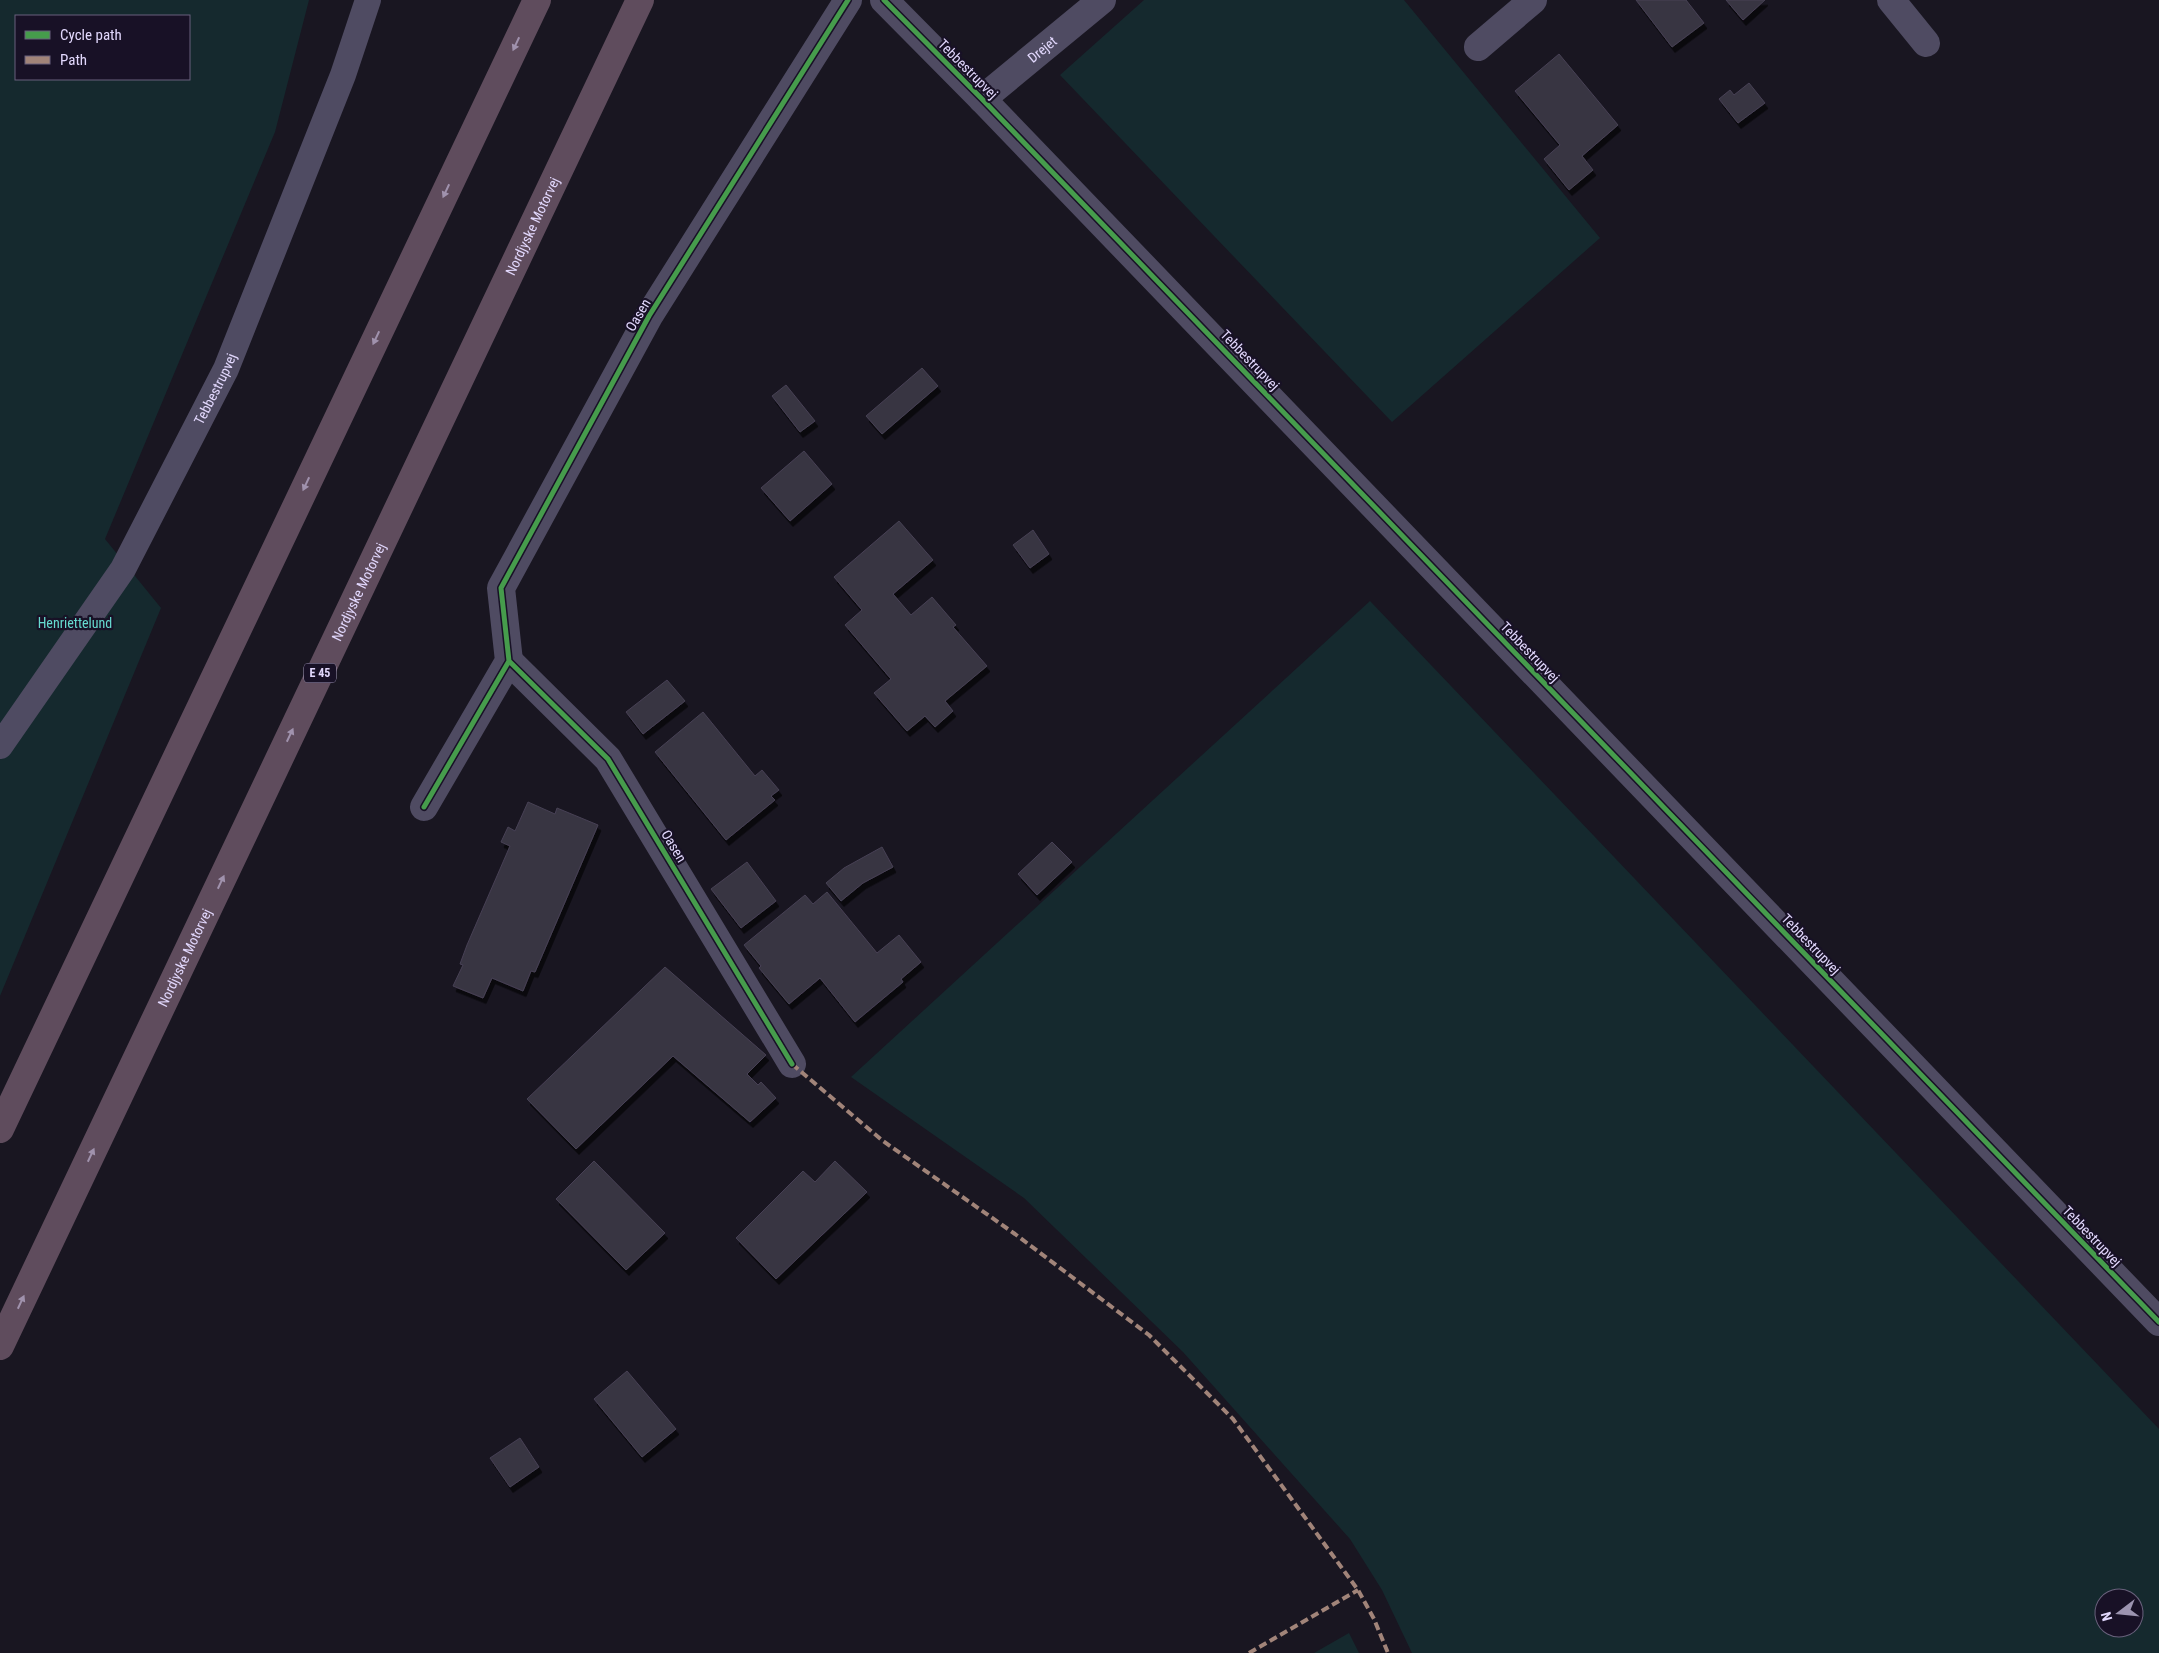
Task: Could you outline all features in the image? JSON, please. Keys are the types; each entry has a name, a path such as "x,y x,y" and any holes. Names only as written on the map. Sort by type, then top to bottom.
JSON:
{"highway":[{"path":"0,1129 536,0"},
{"name":"Nordjyske Motorvej","path":"0,1346 640,0"}],"street":[{"name":"Oasen","path":"792,1064 608,759 509,661 501,588 650,316 848,0"},
{"name":"Tebbestrupvej","path":"884,0 982,98 2159,1322"},
{"name":"Drejet","path":"982,98 1102,0"},
{"path":"1478,47 1533,0"},
{"path":"1891,0 1926,43"},
{"path":"424,807 509,661"}],"lane":[{"name":"Tebbestrupvej","path":"0,746 123,569 226,369 343,76 368,0"}],"green space":[{"name":"Henriettelund","path":"0,0 309,0 275,132 105,539 161,608 0,996"},
{"path":"1144,0 1404,0 1600,238 1392,422 1060,75"},
{"path":"1370,601 2159,1429 2159,1653 1412,1653 1382,1590 1350,1539 1183,1352 1024,1198 851,1077"},
{"path":"1349,1633 1359,1653 1314,1653"}],"building":[{"path":"1636,0 1686,0 1704,23 1672,47"},
{"path":"1726,0 1765,0 1743,20"},
{"path":"1559,54 1618,125 1582,156 1593,170 1569,190 1544,159 1560,145 1515,91"},
{"path":"1749,83 1765,103 1738,123 1719,99 1730,90 1734,95"},
{"path":"922,368 938,386 882,434 866,416"},
{"path":"786,385 815,421 800,432 772,396"},
{"path":"804,451 832,484 790,521 761,488"},
{"path":"899,521 933,560 893,594 911,615 932,597 956,625 953,627 987,666 945,701 953,711 935,727 925,716 907,731 874,693 891,679 845,625 862,610 834,577"},
{"path":"1033,530 1049,554 1030,568 1013,545"},
{"path":"667,680 685,701 643,734 626,712"},
{"path":"703,712 755,776 762,770 779,790 771,796 775,800 726,840 655,752"},
{"path":"528,802 555,814 557,808 598,825 535,972 531,971 523,991 492,978 483,998 453,986 463,965 460,964 467,945 510,846 501,842 508,827 515,831"},
{"path":"1052,842 1072,862 1037,895 1018,874"},
{"path":"882,847 893,867 863,883 841,901 826,883 844,868"},
{"path":"747,862 776,901 741,928 711,889"},
{"path":"827,892 877,953 899,935 921,962 901,979 903,982 855,1022 820,978 789,1004 759,968 761,966 744,945 805,895 813,904"},
{"path":"665,967 766,1055 747,1074 758,1085 761,1082 776,1098 750,1122 673,1056 576,1149 527,1099"},
{"path":"594,1161 665,1233 626,1270 556,1199"},
{"path":"835,1161 867,1192 776,1279 736,1238 803,1171 815,1182"},
{"path":"627,1371 676,1429 642,1457 594,1399"},
{"path":"520,1438 539,1467 510,1487 490,1458"}],"marked path":[{"path":"792,1064 883,1141 1015,1234 1149,1335 1233,1419 1358,1590 1374,1619 1388,1653"},
{"path":"1249,1653 1358,1590"}],"cycle path":[{"path":"424,807 509,661 501,588 649,316 848,0"},
{"path":"884,0 982,99 2159,1322"},
{"path":"509,661 608,759 792,1064"}]}
